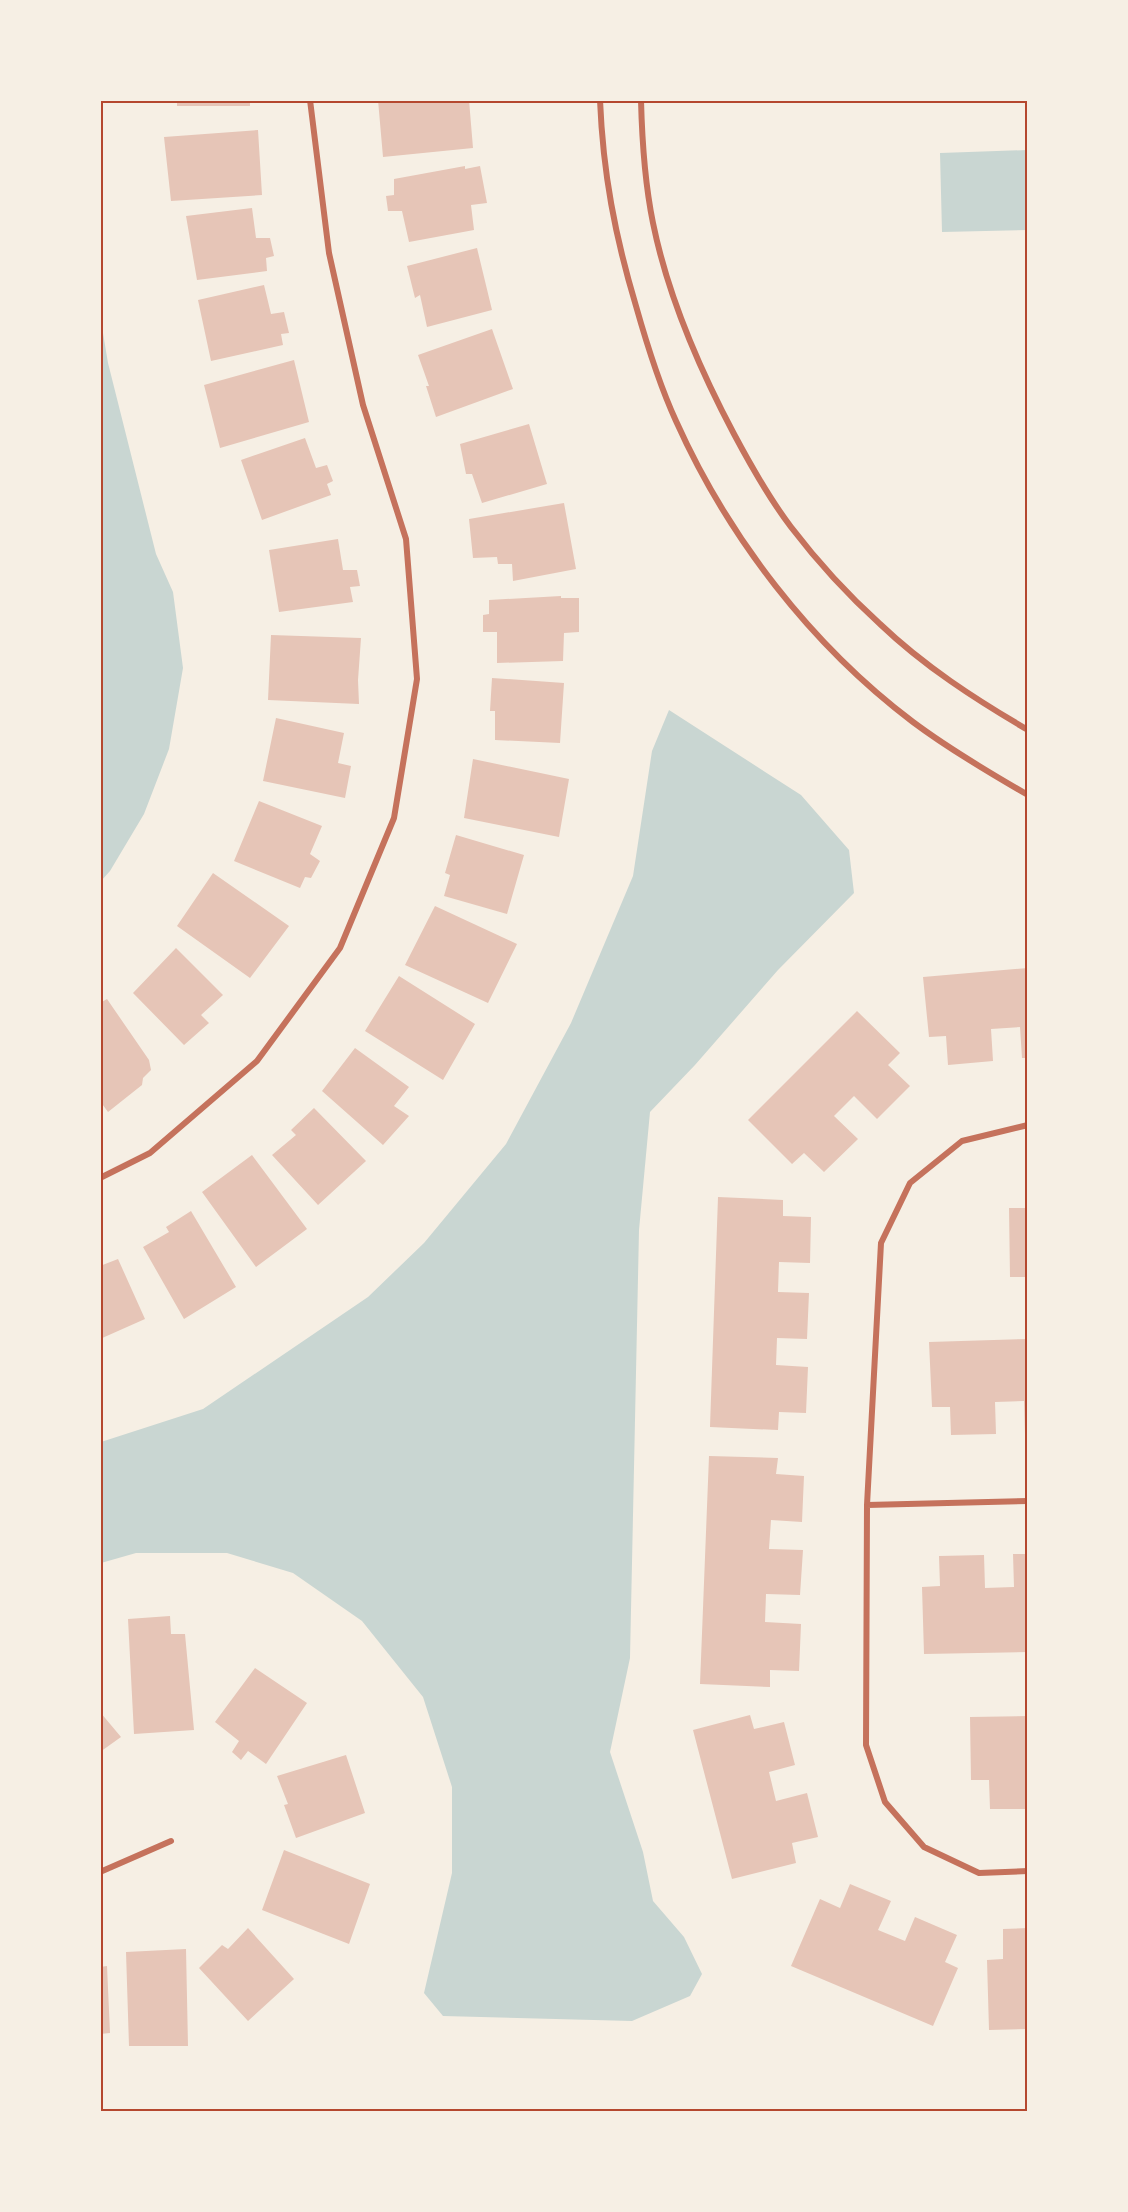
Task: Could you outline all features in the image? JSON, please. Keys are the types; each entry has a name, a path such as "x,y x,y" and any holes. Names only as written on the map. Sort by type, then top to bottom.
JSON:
{"street":[{"path":"100,1178 150,1153 257,1061 340,948 394,818 417,679 406,539 363,405 334,276 329,253 310,100"},
{"path":"600,100 601,135 611,208 628,280 654,365 675,420 701,473 742,540 784,596 844,662 911,720 959,755 1028,795"},
{"path":"641,100 652,222 670,286 692,348 720,409 754,472 791,527 835,578 880,624 935,671 1028,730"},
{"path":"1028,1125 962,1141 953,1148 910,1183 881,1243 867,1505 866,1744 885,1802 924,1847 979,1873 1028,1872"},
{"path":"867,1505 1028,1501"},
{"path":"100,1872 171,1841"}],"shaded area":[{"path":"1027,150 1027,230 942,232 940,153"},
{"path":"100,315 108,363 156,554 173,592 183,668 169,749 144,814 110,871 101,881"},
{"path":"669,710 801,795 849,850 854,893 778,970 695,1065 650,1112 639,1230 630,1658 610,1752 643,1852 653,1901 684,1937 702,1974 690,1996 632,2021 443,2016 424,1993 452,1873 452,1787 423,1697 362,1621 293,1573 227,1553 136,1553 101,1563 101,1442 203,1409 368,1297 424,1243 506,1144 571,1023 633,876 652,751"}],"building":[{"path":"177,100 250,100 250,106 177,106"},
{"path":"378,100 469,100 473,148 383,157"},
{"path":"258,130 262,195 171,201 164,137"},
{"path":"465,166 465,169 480,166 487,203 471,205 474,230 409,242 402,211 388,211 386,196 394,195 394,179"},
{"path":"252,208 256,238 270,238 274,256 266,258 267,271 197,280 186,216"},
{"path":"477,248 492,310 427,327 420,295 415,298 407,266"},
{"path":"264,285 271,314 284,312 289,333 281,334 283,345 211,361 198,300"},
{"path":"492,329 513,389 436,417 426,386 429,386 418,355"},
{"path":"294,360 309,422 220,448 204,385"},
{"path":"529,424 547,484 482,503 472,474 466,474 460,444"},
{"path":"305,438 316,468 327,465 333,481 327,484 331,495 262,520 241,460"},
{"path":"564,503 576,569 513,581 512,564 498,564 497,557 473,558 469,519"},
{"path":"338,539 343,570 357,570 360,586 350,587 353,602 279,612 269,550"},
{"path":"561,596 561,598 579,598 579,632 564,633 563,661 497,663 497,632 483,632 483,615 489,614 489,600"},
{"path":"271,635 361,638 359,704 268,700"},
{"path":"492,678 564,683 560,743 495,740 495,711 490,711"},
{"path":"276,718 344,733 338,763 351,766 345,798 263,781"},
{"path":"473,759 569,779 559,837 464,818"},
{"path":"259,801 322,826 310,854 320,861 311,878 305,877 300,888 234,861"},
{"path":"456,835 524,855 507,914 444,896 450,875 445,873"},
{"path":"213,873 289,926 250,978 177,926"},
{"path":"435,906 517,944 488,1003 405,965"},
{"path":"176,948 223,995 201,1015 209,1023 184,1045 133,993"},
{"path":"1028,968 1028,1058 1022,1058 1020,1027 991,1029 993,1061 948,1065 946,1036 929,1037 923,977"},
{"path":"399,976 475,1024 443,1080 365,1031"},
{"path":"107,999 149,1060 151,1070 143,1078 142,1085 108,1112 100,1101 100,1003"},
{"path":"857,1011 900,1053 888,1065 910,1086 877,1119 854,1096 834,1116 858,1139 824,1172 804,1153 792,1164 748,1120"},
{"path":"355,1048 409,1087 394,1106 409,1116 383,1145 322,1091"},
{"path":"314,1108 366,1161 318,1205 272,1155 296,1135 291,1130"},
{"path":"252,1155 307,1229 256,1267 202,1192"},
{"path":"718,1197 783,1200 783,1216 811,1217 810,1263 779,1262 778,1292 809,1293 807,1339 777,1338 776,1365 808,1367 806,1413 779,1412 778,1430 710,1427"},
{"path":"1009,1208 1028,1208 1028,1277 1010,1277"},
{"path":"191,1211 236,1287 184,1319 143,1247 169,1232 166,1227"},
{"path":"118,1259 145,1319 100,1339 100,1266"},
{"path":"1028,1339 1028,1433 1025,1434 1024,1401 995,1402 996,1434 951,1435 950,1407 932,1407 929,1342"},
{"path":"709,1456 778,1458 776,1474 804,1476 802,1522 771,1520 769,1549 803,1550 800,1595 766,1594 765,1622 801,1624 799,1671 770,1670 770,1687 700,1684"},
{"path":"1013,1554 1028,1554 1028,1652 924,1654 922,1587 940,1586 939,1556 984,1555 985,1588 1014,1587"},
{"path":"170,1616 171,1634 185,1634 194,1730 134,1734 128,1619"},
{"path":"255,1668 307,1703 266,1764 248,1751 241,1760 232,1752 239,1741 215,1722"},
{"path":"100,1712 121,1737 100,1752"},
{"path":"750,1715 754,1729 784,1722 795,1765 769,1772 776,1801 807,1793 818,1837 792,1843 796,1863 732,1879 693,1730"},
{"path":"1028,1716 1028,1809 990,1809 989,1780 971,1780 970,1717"},
{"path":"346,1755 365,1813 296,1838 284,1805 288,1804 277,1776"},
{"path":"284,1850 370,1884 349,1944 262,1910"},
{"path":"850,1884 891,1901 878,1930 905,1941 915,1917 957,1935 945,1962 958,1968 933,2026 791,1966 820,1899 840,1908"},
{"path":"248,1928 294,1979 248,2021 199,1968 222,1945 228,1949"},
{"path":"1028,1928 1028,2029 989,2030 987,1960 1003,1959 1003,1929"},
{"path":"186,1949 188,2046 129,2046 126,1952"},
{"path":"107,1966 110,2033 100,2034 100,1967"}]}
